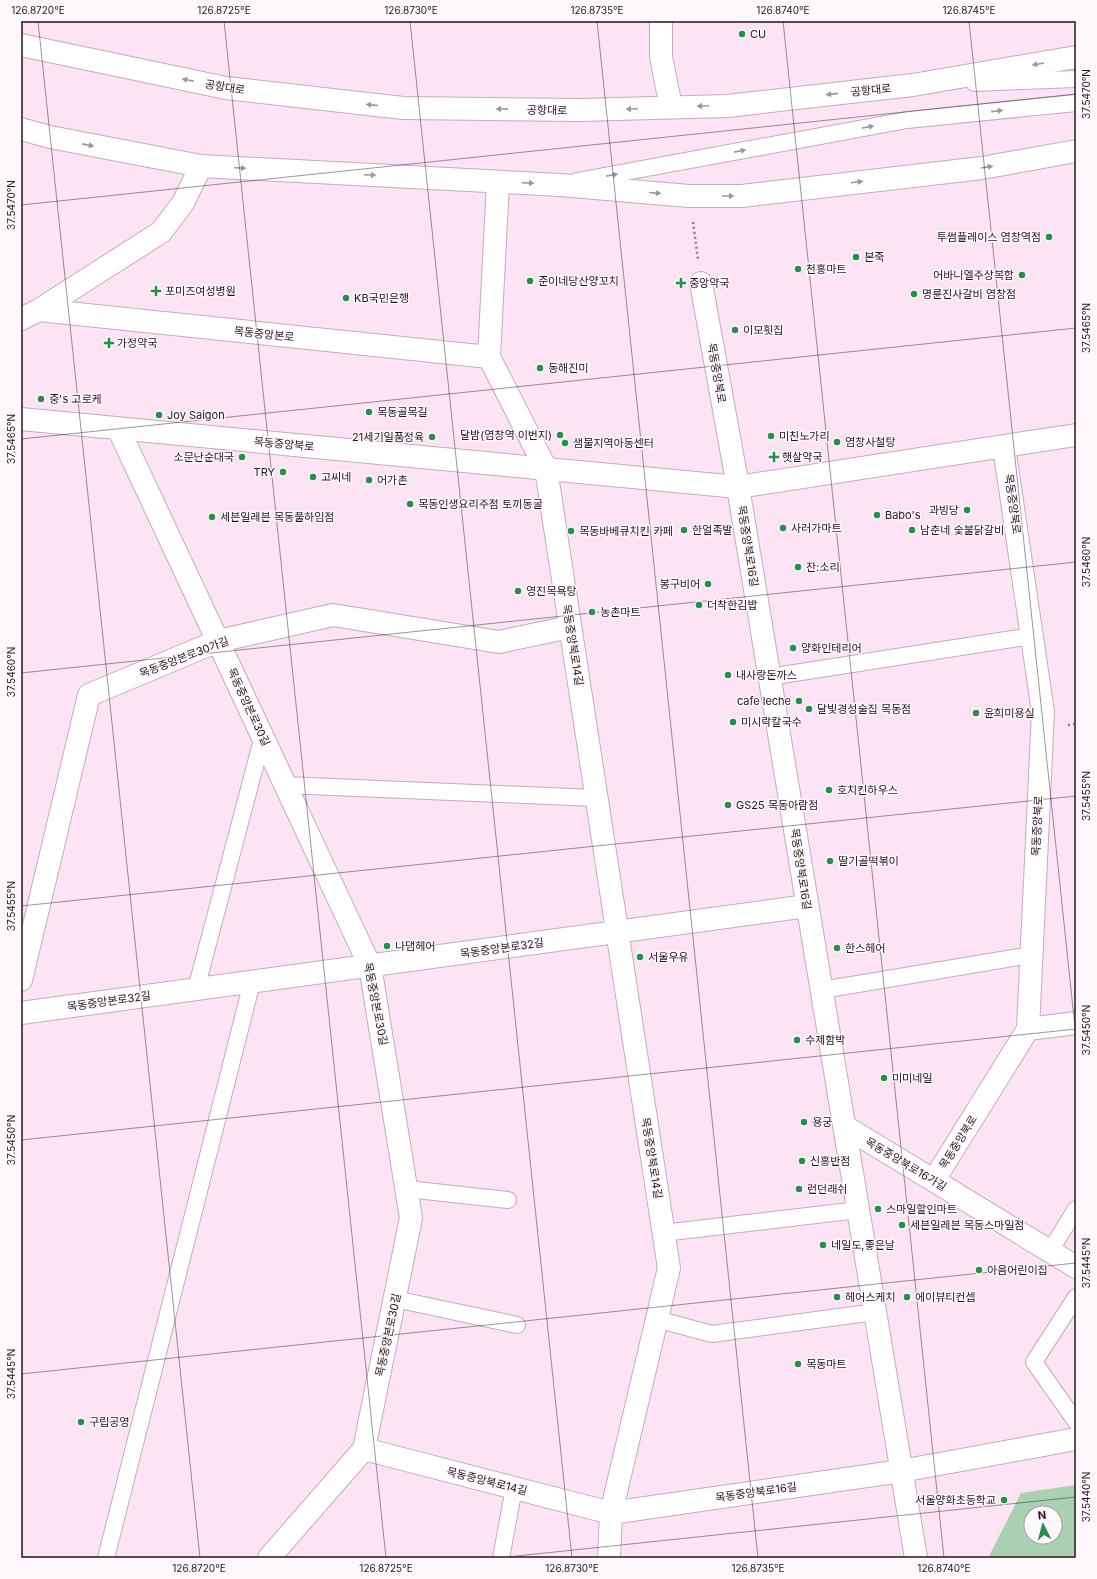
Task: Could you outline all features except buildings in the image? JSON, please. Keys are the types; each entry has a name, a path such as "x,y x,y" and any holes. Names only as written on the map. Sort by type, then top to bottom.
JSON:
{"street":[{"path":"662,21 661,57 671,107"},
{"name":"공항대로","path":"21,45 226,88 402,108 580,110 727,106 913,85 1076,57"},
{"path":"21,129 50,137 201,166 560,185 689,196 742,196 897,178 982,168 1076,151"},
{"name":"목동중앙본로","path":"30,315 161,232 183,203 201,166"},
{"path":"498,182 489,357 546,469"},
{"name":"목동중앙북로","path":"701,283 738,487"},
{"name":"목동중앙본로","path":"30,315 489,357"},
{"name":"목동중앙북로","path":"21,419 738,487 1076,435"},
{"name":"목동중앙본로30길","path":"118,428 370,966 412,1218 364,1450 277,1555"},
{"name":"목동중앙북로","path":"934,1180 1028,1029 1042,712 1004,447"},
{"name":"목동중앙북로14길","path":"546,469 669,1268 610,1513 609,1558"},
{"name":"목동중앙북로16길","path":"738,487 916,1558"},
{"name":"목동중앙본로30가길","path":"21,980 89,695 218,641 333,615 499,642 570,627"},
{"name":"목동중앙본로32길","path":"21,1013 807,906"},
{"path":"1028,1029 1076,1023"},
{"name":"목동중앙북로16가길","path":"844,1126 1076,1267"},
{"name":"목동중앙북로16길","path":"610,1513 901,1471 1076,1439"},
{"name":"목동중앙북로14길","path":"364,1450 610,1513"}],"lane":[{"path":"913,85 1076,79"},
{"path":"560,185 907,120 1076,103"},
{"path":"21,124 50,137"},
{"path":"769,677 1032,636"},
{"path":"196,989 263,736"},
{"path":"286,785 596,798"},
{"path":"822,990 1031,955"},
{"path":"106,1558 252,982"},
{"path":"407,1189 508,1200"},
{"path":"1050,1251 1076,1209"},
{"path":"663,1233 858,1210"},
{"path":"1076,1297 1034,1362 1076,1422"},
{"path":"395,1299 517,1325"},
{"path":"656,1319 712,1334 875,1312"},
{"path":"501,1558 514,1488"}],"path":[{"path":"689,196 701,283"}],"green space":[{"path":"1076,1485 1076,1558 988,1558 1021,1493"}],"place":[{"name":"CU","path":"742,34"},
{"name":"투썸플레이스 염창역점","path":"1049,237"},
{"name":"본죽","path":"856,257"},
{"name":"천흥마트","path":"798,269"},
{"name":"어바니엘주상복합","path":"1022,275"},
{"name":"준이네당산양꼬치","path":"530,281"},
{"name":"중앙약국","path":"681,283"},
{"name":"포미즈여성병원","path":"156,291"},
{"name":"명륜진사갈비 염창점","path":"914,294"},
{"name":"KB국민은행","path":"346,298"},
{"name":"이모횟집","path":"735,330"},
{"name":"가정약국","path":"109,343"},
{"name":"동해진미","path":"540,368"},
{"name":"중's 고로케","path":"41,399"},
{"name":"목동골목길","path":"369,412"},
{"name":"Joy Saigon","path":"159,415"},
{"name":"달밤(염창역 이번지)","path":"560,435"},
{"name":"미친노가리","path":"771,436"},
{"name":"21세기일품정육","path":"432,437"},
{"name":"염창사철탕","path":"837,442"},
{"name":"샘물지역아동센터","path":"565,443"},
{"name":"소문난순대국","path":"242,457"},
{"name":"햇살약국","path":"774,457"},
{"name":"TRY","path":"283,472"},
{"name":"고씨네","path":"313,477"},
{"name":"어가촌","path":"369,480"},
{"name":"목동인생요리주점 토끼동굴","path":"410,504"},
{"name":"과빙당","path":"967,510"},
{"name":"Babo's","path":"877,515"},
{"name":"세븐일레븐 목동풀하임점","path":"212,517"},
{"name":"사러가마트","path":"783,528"},
{"name":"한얼족발","path":"684,530"},
{"name":"남춘네 숯불닭갈비","path":"912,530"},
{"name":"목동바베큐치킨 카페","path":"571,531"},
{"name":"잔:소리","path":"798,567"},
{"name":"봉구비어","path":"708,584"},
{"name":"영진목욕탕","path":"518,591"},
{"name":"더착한김밥","path":"699,605"},
{"name":"농촌마트","path":"592,612"},
{"name":"양화인테리어","path":"793,648"},
{"name":"내사랑돈까스","path":"728,675"},
{"name":"cafe leche","path":"799,701"},
{"name":"달빛경성술집 목동점","path":"809,709"},
{"name":"윤희미용실","path":"976,713"},
{"name":"미시락칼국수","path":"733,722"},
{"name":"호치킨하우스","path":"829,790"},
{"name":"GS25 목동아람점","path":"728,805"},
{"name":"딸기골떡볶이","path":"830,861"},
{"name":"나댐헤어","path":"387,946"},
{"name":"한스헤어","path":"837,948"},
{"name":"서울우유","path":"640,957"},
{"name":"수제함박","path":"797,1040"},
{"name":"미미네일","path":"884,1078"},
{"name":"용궁","path":"804,1122"},
{"name":"신흥반점","path":"802,1161"},
{"name":"런던래쉬","path":"799,1189"},
{"name":"스마일할인마트","path":"878,1209"},
{"name":"세븐일레븐 목동스마일점","path":"902,1225"},
{"name":"네일도,좋은날","path":"823,1245"},
{"name":"아음어린이집","path":"979,1270"},
{"name":"헤어스케치","path":"837,1297"},
{"name":"에이뷰티컨셉","path":"907,1297"},
{"name":"목동마트","path":"798,1364"},
{"name":"구립공영","path":"81,1422"},
{"name":"서울양화초등학교","path":"1004,1500"}]}
